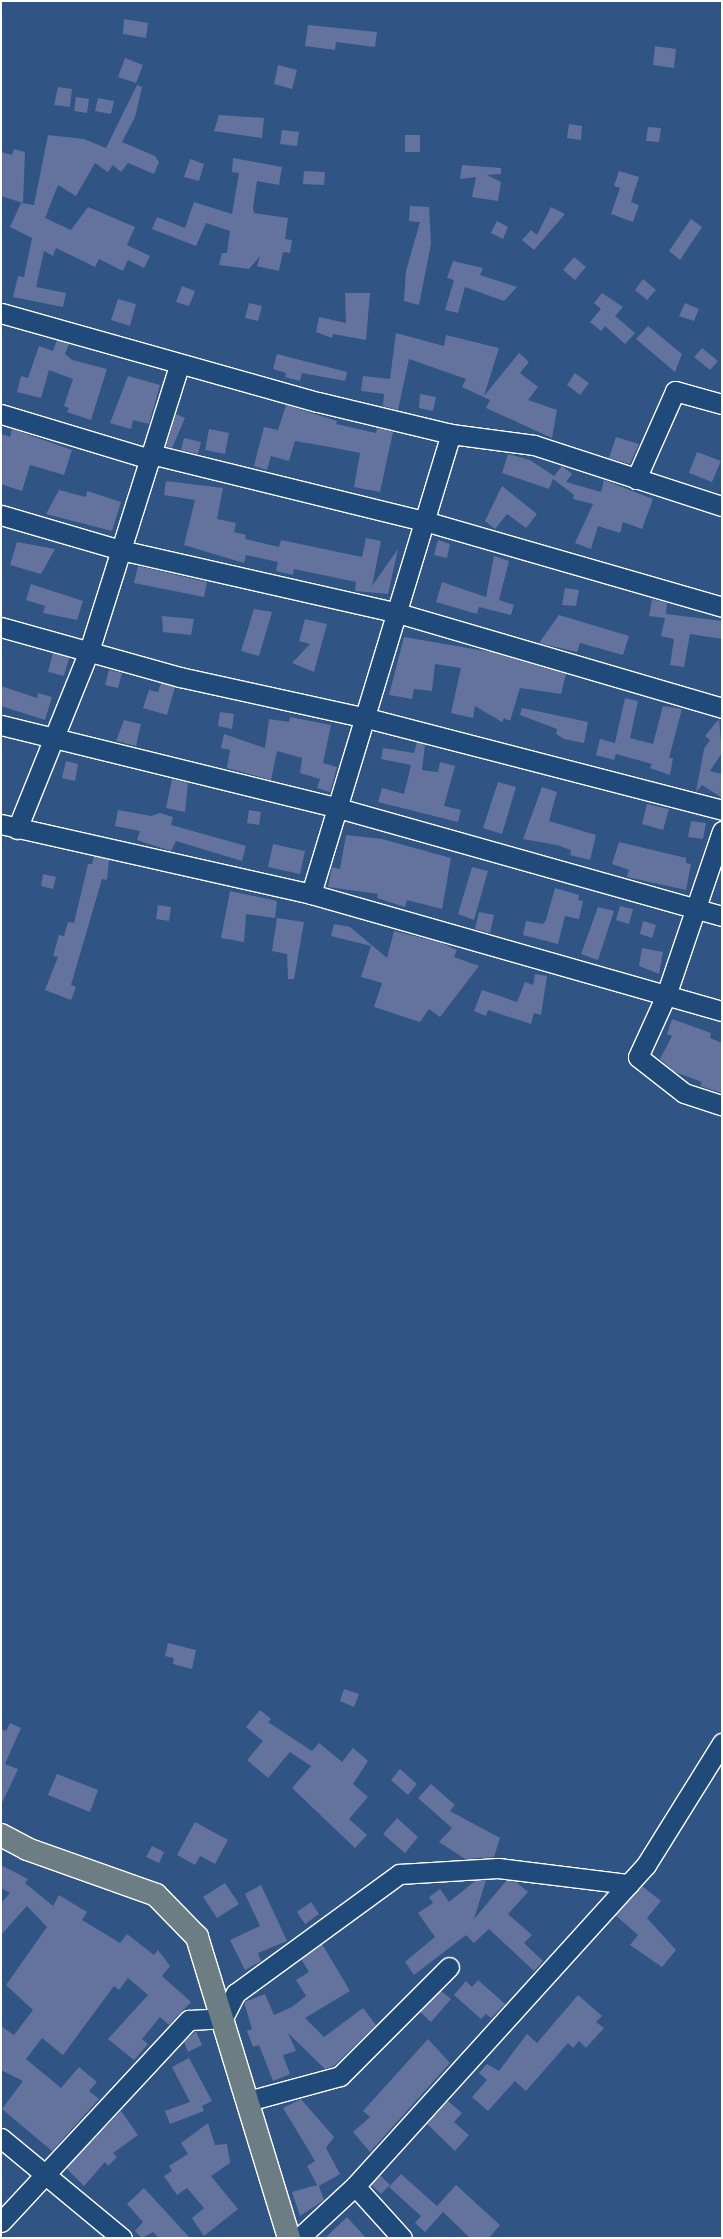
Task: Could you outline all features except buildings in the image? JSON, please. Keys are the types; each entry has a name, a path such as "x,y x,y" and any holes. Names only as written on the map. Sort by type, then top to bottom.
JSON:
{"main road":[{"path":"1,1835 26,1849 156,1895 170,1907 197,1937 289,2238"}],"street":[{"path":"1,312 179,366 451,434 534,445 722,506"},
{"path":"179,366 89,651 51,739 9,827 311,894 667,993 722,1011"},
{"path":"636,479 675,391 722,404"},
{"path":"1,414 151,456 428,522 722,607"},
{"path":"311,894 428,522 451,434"},
{"path":"1,516 121,550 398,613 722,708"},
{"path":"1,627 180,677 367,718 722,810"},
{"path":"1,725 51,739 338,808 696,907 722,916"},
{"path":"722,831 667,993 638,1057 684,1093 722,1105"},
{"path":"299,2238 355,2186 646,1865 722,1744"},
{"path":"1,2222 189,2020 223,2018 236,1993 399,1874 498,1868 629,1884"},
{"path":"248,2101 340,2076 449,1967"},
{"path":"1,2138 46,2173 122,2238"},
{"path":"355,2186 402,2238"}]}
